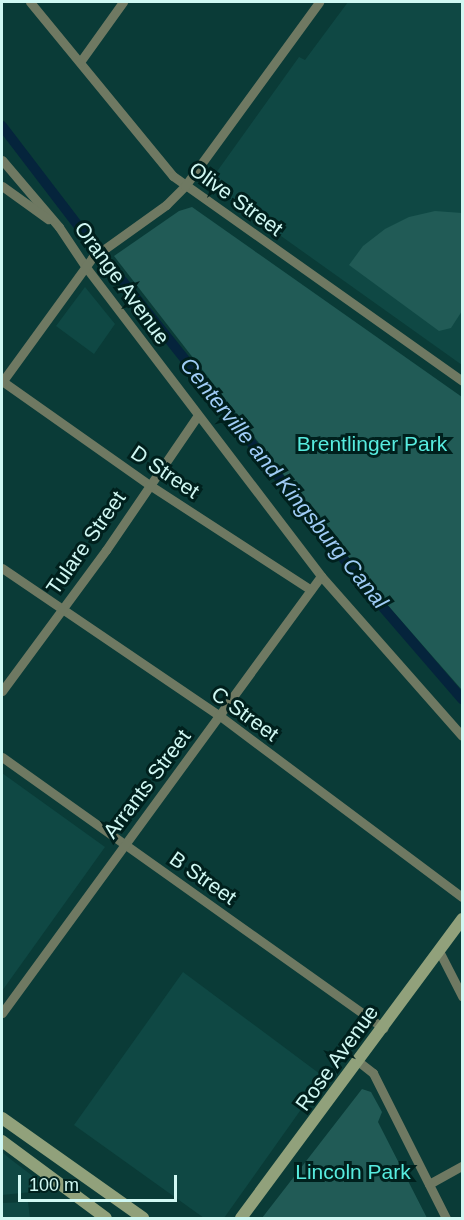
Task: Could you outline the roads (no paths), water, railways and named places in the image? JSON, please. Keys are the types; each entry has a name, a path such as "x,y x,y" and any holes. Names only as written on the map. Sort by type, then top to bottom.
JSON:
{"street":[{"name":"Olive Street","path":"30,2 164,167 185,186 462,381"},
{"path":"80,62 123,2"},
{"path":"2,381 85,266 185,186 319,2"},
{"name":"Orange Avenue","path":"2,160 59,227 85,266 321,576 462,736"},
{"path":"2,186 59,227"},
{"name":"D Street","path":"2,381 148,484 311,590"},
{"name":"Tulare Street","path":"2,691 60,609 106,550 148,484 198,415"},
{"name":"C Street","path":"2,568 220,716 462,897"},
{"name":"Arrants Street","path":"2,1014 321,576"},
{"name":"B Street","path":"2,757 384,1028"},
{"name":"Rose Avenue","path":"241,1218 359,1062 462,919"},
{"path":"440,951 462,996"},
{"path":"359,1062 373,1073 446,1218"},
{"path":"2,1118 143,1218"},
{"path":"2,1141 65,1185 101,1217"},
{"path":"429,1184 462,1166"}],"waterway":[{"name":"Centerville and Kingsburg Canal","path":"2,126 87,237"},
{"name":"Centerville and Kingsburg Canal","path":"109,264 374,597 462,699"}],"park label":[{"name":"Brentlinger Park","path":"372,444"},
{"name":"Lincoln Park","path":"353,1172"}]}
